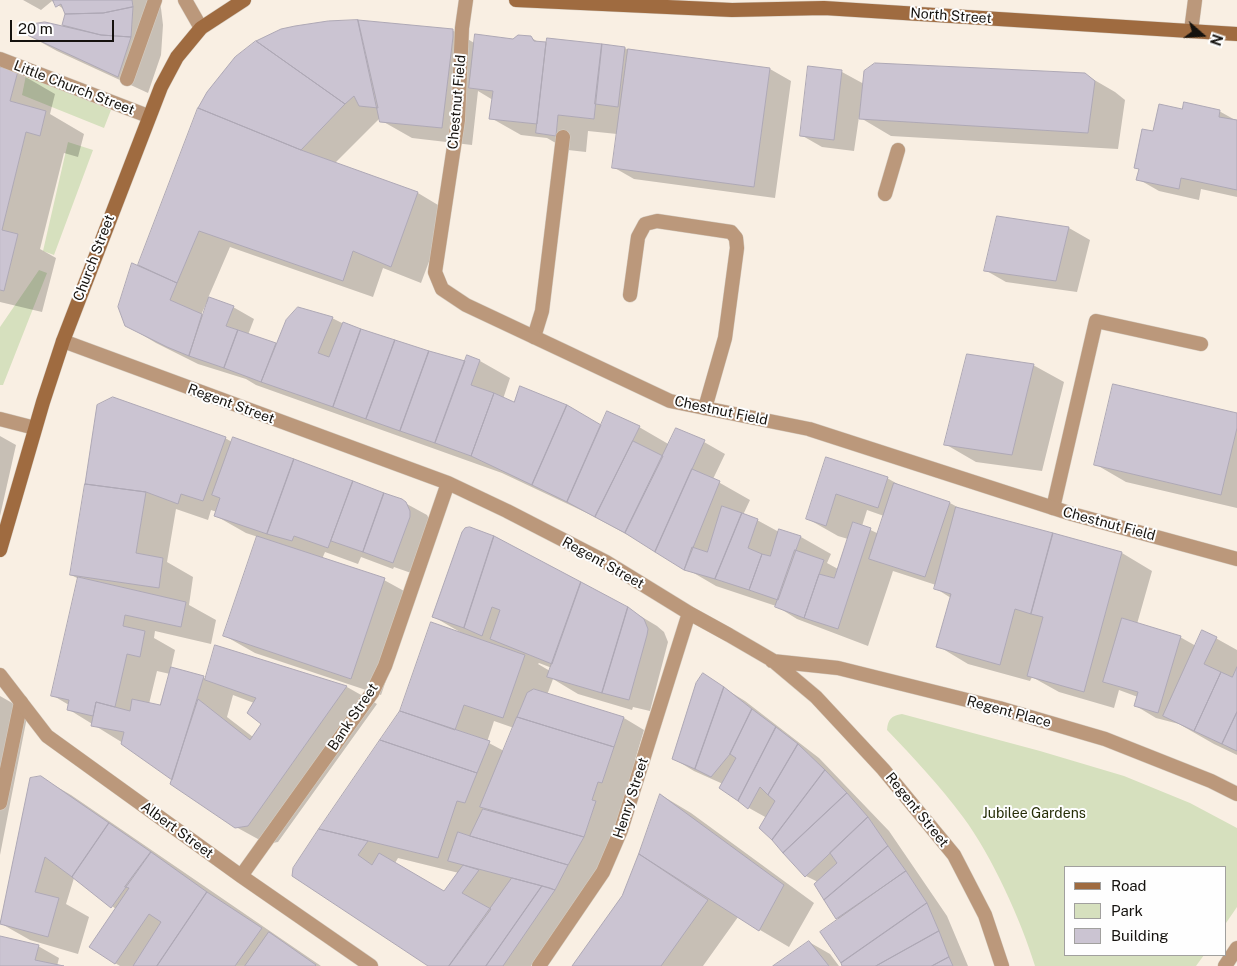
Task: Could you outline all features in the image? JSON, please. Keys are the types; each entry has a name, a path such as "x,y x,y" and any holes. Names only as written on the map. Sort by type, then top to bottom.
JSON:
{"main road":[{"name":"Church Street","path":"0,550 35,428 63,341 148,116 177,57 201,28 244,0"},
{"name":"North Street","path":"516,0 824,8 1237,34"}],"street":[{"path":"127,79 155,0"},
{"path":"185,0 201,28"},
{"name":"Chestnut Field","path":"466,0 462,28 458,120 435,272 442,289 534,337 670,401 809,429 1053,508 1237,559"},
{"path":"1191,31 1195,0"},
{"name":"Little Church Street","path":"0,59 148,116"},
{"path":"534,337 542,311 563,137"},
{"path":"885,194 898,150"},
{"path":"630,295 638,237 646,224 657,221 731,232 736,238 737,248 725,338 705,408"},
{"path":"1053,508 1096,321 1201,344"},
{"name":"Regent Street","path":"63,341 448,483 508,511 606,562 689,613 772,660 823,704 883,769 954,855 985,915 1002,966"},
{"path":"0,420 35,428"},
{"name":"Bank Street","path":"241,876 372,693 386,666 448,483"},
{"name":"Henry Street","path":"539,966 603,872 621,830 689,613"},
{"name":"Regent Place","path":"772,660 838,668 999,708 1105,739 1211,781 1237,794"},
{"name":"Albert Street","path":"0,676 47,736 241,876 371,966"},
{"path":"0,803 21,702"},
{"path":"1226,966 1237,948"}],"green space":[{"path":"26,75 111,110 104,128 22,95"},
{"path":"68,142 93,150 54,255 43,251"},
{"path":"39,270 47,273 3,385 0,385 0,327"},
{"name":"Jubilee Gardens","path":"902,714 1124,776 1190,803 1237,828 1237,907 1227,922 1227,866 1064,866 1064,956 1203,956 1196,966 1035,966 1005,889 985,850 963,817 936,783 887,730 888,723 895,716"}],"building":[{"path":"53,0 132,0 133,7 103,13 65,14 61,4 56,7"},
{"path":"133,7 131,37 101,35 62,25 65,14 103,13"},
{"path":"358,20 378,108 359,106 354,96 345,104 256,41 281,29 295,26 328,21"},
{"path":"358,20 453,29 442,128 380,122"},
{"path":"45,22 101,35 131,37 118,77 25,34 28,25"},
{"path":"475,34 513,39 518,35 531,36 534,41 546,42 537,124 489,119 493,91 469,88"},
{"path":"547,38 602,44 594,119 558,115 556,136 536,133"},
{"path":"256,41 345,104 301,150 198,108 207,92 235,57"},
{"path":"602,44 625,47 618,107 595,104"},
{"path":"628,49 770,68 754,187 612,168"},
{"path":"875,63 1085,73 1095,81 1088,133 859,119 864,71"},
{"path":"808,66 842,70 834,140 800,136"},
{"path":"0,67 18,71 10,101 46,111 40,136 26,132 2,230 18,234 4,291 0,290"},
{"path":"1184,102 1220,110 1219,117 1237,120 1237,190 1181,178 1179,189 1136,180 1139,169 1134,168 1142,129 1153,131 1159,104 1182,109"},
{"path":"198,108 301,150 418,192 391,267 353,251 343,281 199,231 177,283 138,265"},
{"path":"997,216 1069,227 1056,281 984,271"},
{"path":"132,263 177,283 170,300 202,314 189,356 125,326 118,307"},
{"path":"209,297 234,306 226,326 238,330 224,368 189,356"},
{"path":"298,307 333,317 318,353 329,357 343,322 361,329 333,407 261,382 286,320"},
{"path":"361,329 395,340 366,419 333,407"},
{"path":"238,330 276,343 261,382 224,368"},
{"path":"395,340 429,351 400,431 366,419"},
{"path":"429,351 465,361 435,443 400,431"},
{"path":"967,354 1034,364 1012,455 944,445"},
{"path":"467,355 480,360 471,385 494,393 471,456 435,443"},
{"path":"1113,384 1237,413 1237,428 1221,495 1094,465"},
{"path":"520,386 567,405 532,485 471,456 494,393 514,402"},
{"path":"113,397 226,437 203,501 181,494 178,504 146,492 85,484 97,405"},
{"path":"567,405 601,425 567,502 532,485"},
{"path":"607,411 640,426 595,517 567,502"},
{"path":"676,428 705,440 655,552 625,533"},
{"path":"233,437 294,459 267,534 214,516 220,498 212,495"},
{"path":"633,441 663,456 625,533 595,517"},
{"path":"826,457 888,477 878,508 836,494 826,526 806,519"},
{"path":"294,459 353,481 328,548 294,536 292,541 267,534"},
{"path":"692,469 720,481 684,570 655,552"},
{"path":"353,481 384,493 363,552 331,541"},
{"path":"894,483 950,502 925,577 869,559"},
{"path":"85,484 146,492 136,553 163,558 159,588 70,575"},
{"path":"384,493 402,499 406,502 410,511 410,517 393,563 363,552"},
{"path":"722,506 742,513 715,579 684,570 692,547 707,552"},
{"path":"956,507 1053,533 1031,614 1015,609 1000,665 936,647 951,594 934,589"},
{"path":"742,513 758,519 748,548 762,554 749,590 715,579"},
{"path":"853,522 871,528 838,629 804,618 819,574 834,578"},
{"path":"470,527 494,536 464,628 432,617 462,532 465,528"},
{"path":"779,529 801,536 778,600 749,590 762,554 770,556"},
{"path":"1053,533 1122,552 1084,692 1027,676 1043,617 1031,614"},
{"path":"257,536 385,578 351,679 223,636"},
{"path":"494,536 581,582 552,664 490,639 500,610 492,607 482,636 464,628"},
{"path":"795,550 824,560 804,618 775,607"},
{"path":"78,577 186,602 181,627 125,615 123,626 145,631 140,657 127,654 115,707 96,702 93,716 67,710 69,700 51,696"},
{"path":"581,582 628,607 602,693 547,677"},
{"path":"628,607 644,619 648,629 629,700 602,693"},
{"path":"1122,618 1181,636 1158,713 1134,706 1138,692 1103,682"},
{"path":"431,622 525,655 503,718 464,705 455,730 400,711"},
{"path":"1202,630 1217,637 1204,664 1221,672 1194,731 1163,716"},
{"path":"215,645 347,686 248,826 235,828 170,784 198,699 250,740 261,724 247,713 256,698 205,680"},
{"path":"171,667 204,676 172,780 121,744 124,732 91,726 96,702 130,711 132,699 160,705"},
{"path":"1237,667 1237,712 1222,744 1194,731 1221,672 1232,677"},
{"path":"703,673 724,687 695,769 672,759 696,683"},
{"path":"724,687 752,709 730,754 711,777 695,769"},
{"path":"534,689 624,717 614,747 517,717 527,693"},
{"path":"752,709 776,727 738,801 719,788 736,758 730,754"},
{"path":"400,711 490,741 477,773 380,740"},
{"path":"1237,712 1237,751 1222,744"},
{"path":"517,717 614,747 602,783 598,782 592,800 596,801 584,837 480,807"},
{"path":"776,727 798,744 768,795 760,787 748,809 738,801"},
{"path":"380,740 477,773 465,803 457,801 438,858 319,829"},
{"path":"798,744 825,770 772,840 759,828 775,801 768,795"},
{"path":"825,770 847,793 783,853 772,840"},
{"path":"41,776 109,823 72,877 45,857 35,892 59,898 48,937 0,924 30,778"},
{"path":"847,793 868,817 805,877 783,853"},
{"path":"660,794 784,885 759,931 639,854"},
{"path":"483,809 584,837 568,865 470,836"},
{"path":"868,817 888,846 824,900 814,884 837,863 830,853"},
{"path":"109,823 151,852 111,908 72,877"},
{"path":"319,829 368,841 358,855 372,865 379,853 444,891 463,865 479,870 462,893 491,909 449,966 428,966 292,876 293,868"},
{"path":"458,832 568,865 555,890 448,861"},
{"path":"888,846 906,871 836,919 824,900"},
{"path":"151,852 207,892 157,966 133,966 161,922 149,914 115,964 89,947 129,888 125,887"},
{"path":"639,854 708,900 661,966 572,966 622,896"},
{"path":"906,871 927,903 841,963 820,932"},
{"path":"512,878 542,886 486,966 449,966"},
{"path":"542,886 555,890 503,966 486,966"},
{"path":"207,892 262,928 235,966 157,966"},
{"path":"927,903 939,931 876,966 842,966 841,963"},
{"path":"939,931 949,957 932,966 876,966"},
{"path":"269,932 316,965 245,966"},
{"path":"0,936 39,945 35,960 64,966 0,966"},
{"path":"809,941 829,966 773,966"},
{"path":"949,957 953,966 932,966"}]}
